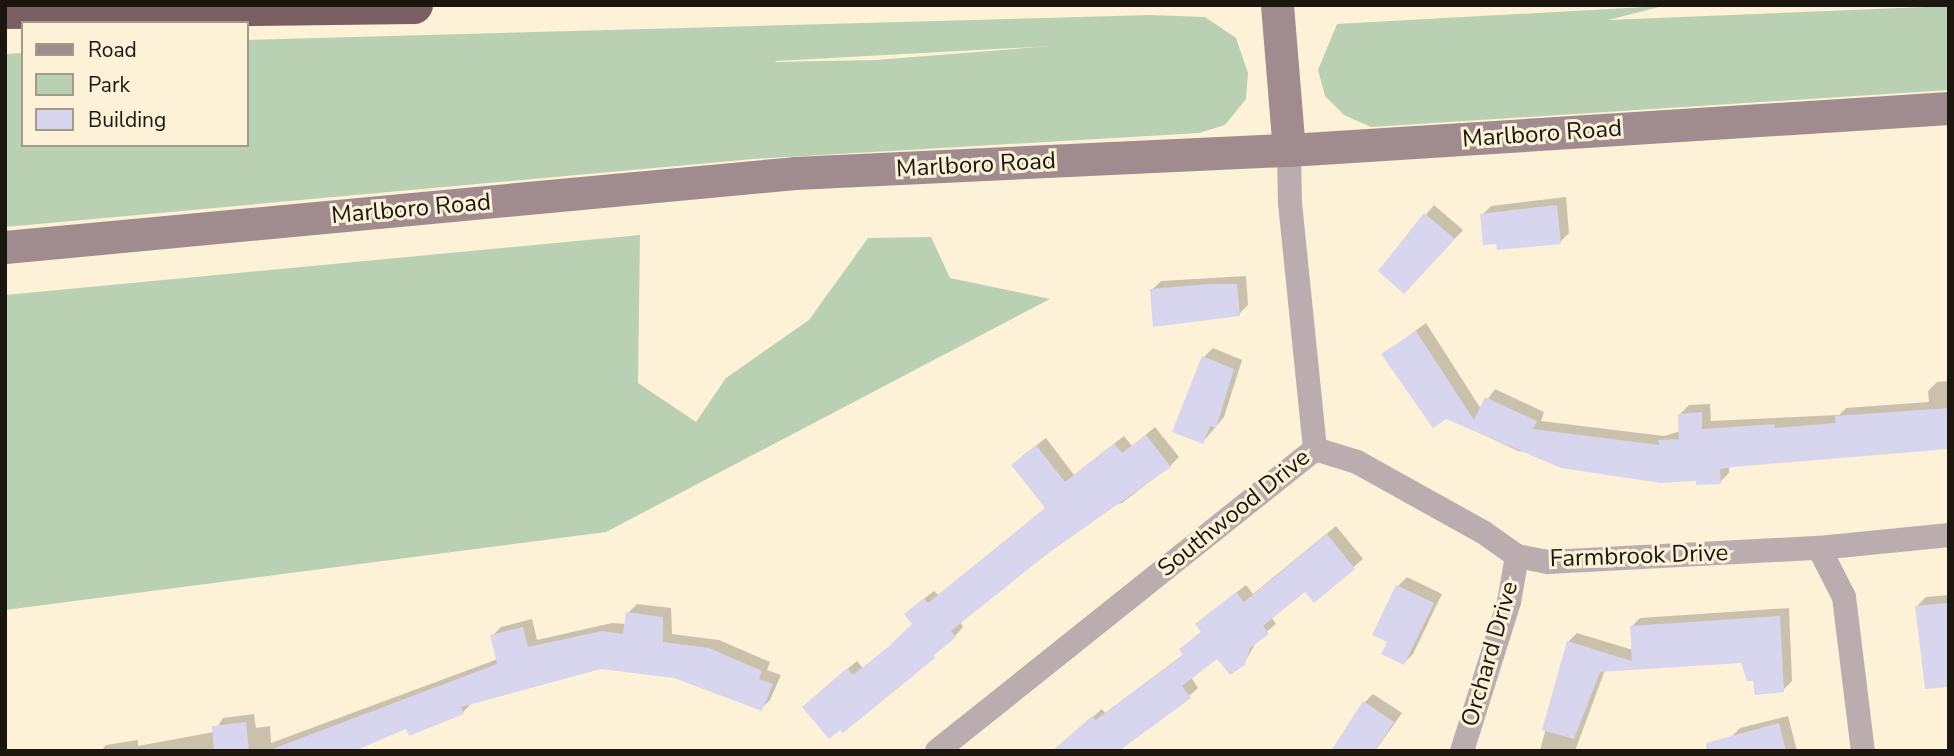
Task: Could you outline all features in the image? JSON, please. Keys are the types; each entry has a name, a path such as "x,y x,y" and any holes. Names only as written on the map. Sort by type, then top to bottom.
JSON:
{"highway":[{"path":"5,10 414,5"}],"street":[{"name":"Southwood Drive","path":"937,751 1315,449 1290,204 1289,150 1277,5"},
{"name":"Marlboro Road","path":"5,247 795,173 1289,150 1949,108"},
{"name":"Farmbrook Drive","path":"1315,449 1357,463 1483,532 1517,556 1548,562 1819,548 1949,535"},
{"path":"1819,548 1844,597 1863,751"},
{"name":"Orchard Drive","path":"1462,751 1509,602 1517,556"}],"green space":[{"path":"1663,6 1608,20 1949,6 1949,90 1371,127 1344,115 1325,96 1318,70 1337,24"},
{"path":"1150,15 1205,17 1236,38 1248,73 1246,99 1225,125 1199,133 753,159 5,227 5,54 21,53 21,147 248,147 248,40","holes":["1052,46 876,60 776,61"]},
{"path":"640,235 638,383 696,422 726,378 809,320 868,238 931,237 950,278 1050,299 606,532 5,610 5,295"}],"building":[{"path":"1557,205 1561,244 1497,250 1496,244 1483,245 1480,214"},
{"path":"1424,213 1455,239 1404,294 1378,271"},
{"path":"1237,284 1240,316 1153,327 1150,289"},
{"path":"1416,331 1474,420 1485,397 1537,421 1533,429 1659,445 1658,440 1679,439 1678,414 1702,412 1702,429 1775,424 1774,428 1836,423 1835,416 1949,408 1949,449 1733,467 1720,469 1721,484 1696,485 1696,481 1661,483 1561,468 1446,419 1433,428 1381,354"},
{"path":"1202,356 1234,369 1216,428 1210,426 1203,444 1172,432"},
{"path":"1146,435 1171,467 1047,554 951,631 956,637 933,656 935,658 843,733 840,730 829,739 802,707 847,668 853,675 888,647 912,624 904,614 924,598 928,603 1045,508 1011,465 1036,445 1065,482 1114,444 1122,453"},
{"path":"1327,534 1355,569 1314,603 1305,592 1263,626 1269,634 1250,648 1245,665 1230,675 1217,659 1182,686 1191,698 1119,751 1052,751 1092,716 1096,720 1183,655 1179,649 1201,632 1195,624 1236,592 1244,602"},
{"path":"1396,585 1434,603 1404,665 1381,654 1387,642 1372,635"},
{"path":"1949,603 1949,687 1925,689 1915,606"},
{"path":"626,612 663,617 663,642 709,648 762,671 759,679 773,684 762,711 674,678 601,669 461,707 464,714 409,736 406,729 354,751 267,751 497,664 490,635 523,627 528,647 602,631 623,634"},
{"path":"1780,616 1784,692 1755,695 1753,681 1747,681 1741,663 1600,672 1574,739 1542,730 1567,641 1632,661 1630,626"},
{"path":"1363,701 1394,722 1375,751 1331,751"},
{"path":"246,722 249,751 214,751 212,726"},
{"path":"1779,723 1786,751 1707,751 1706,743"}]}
